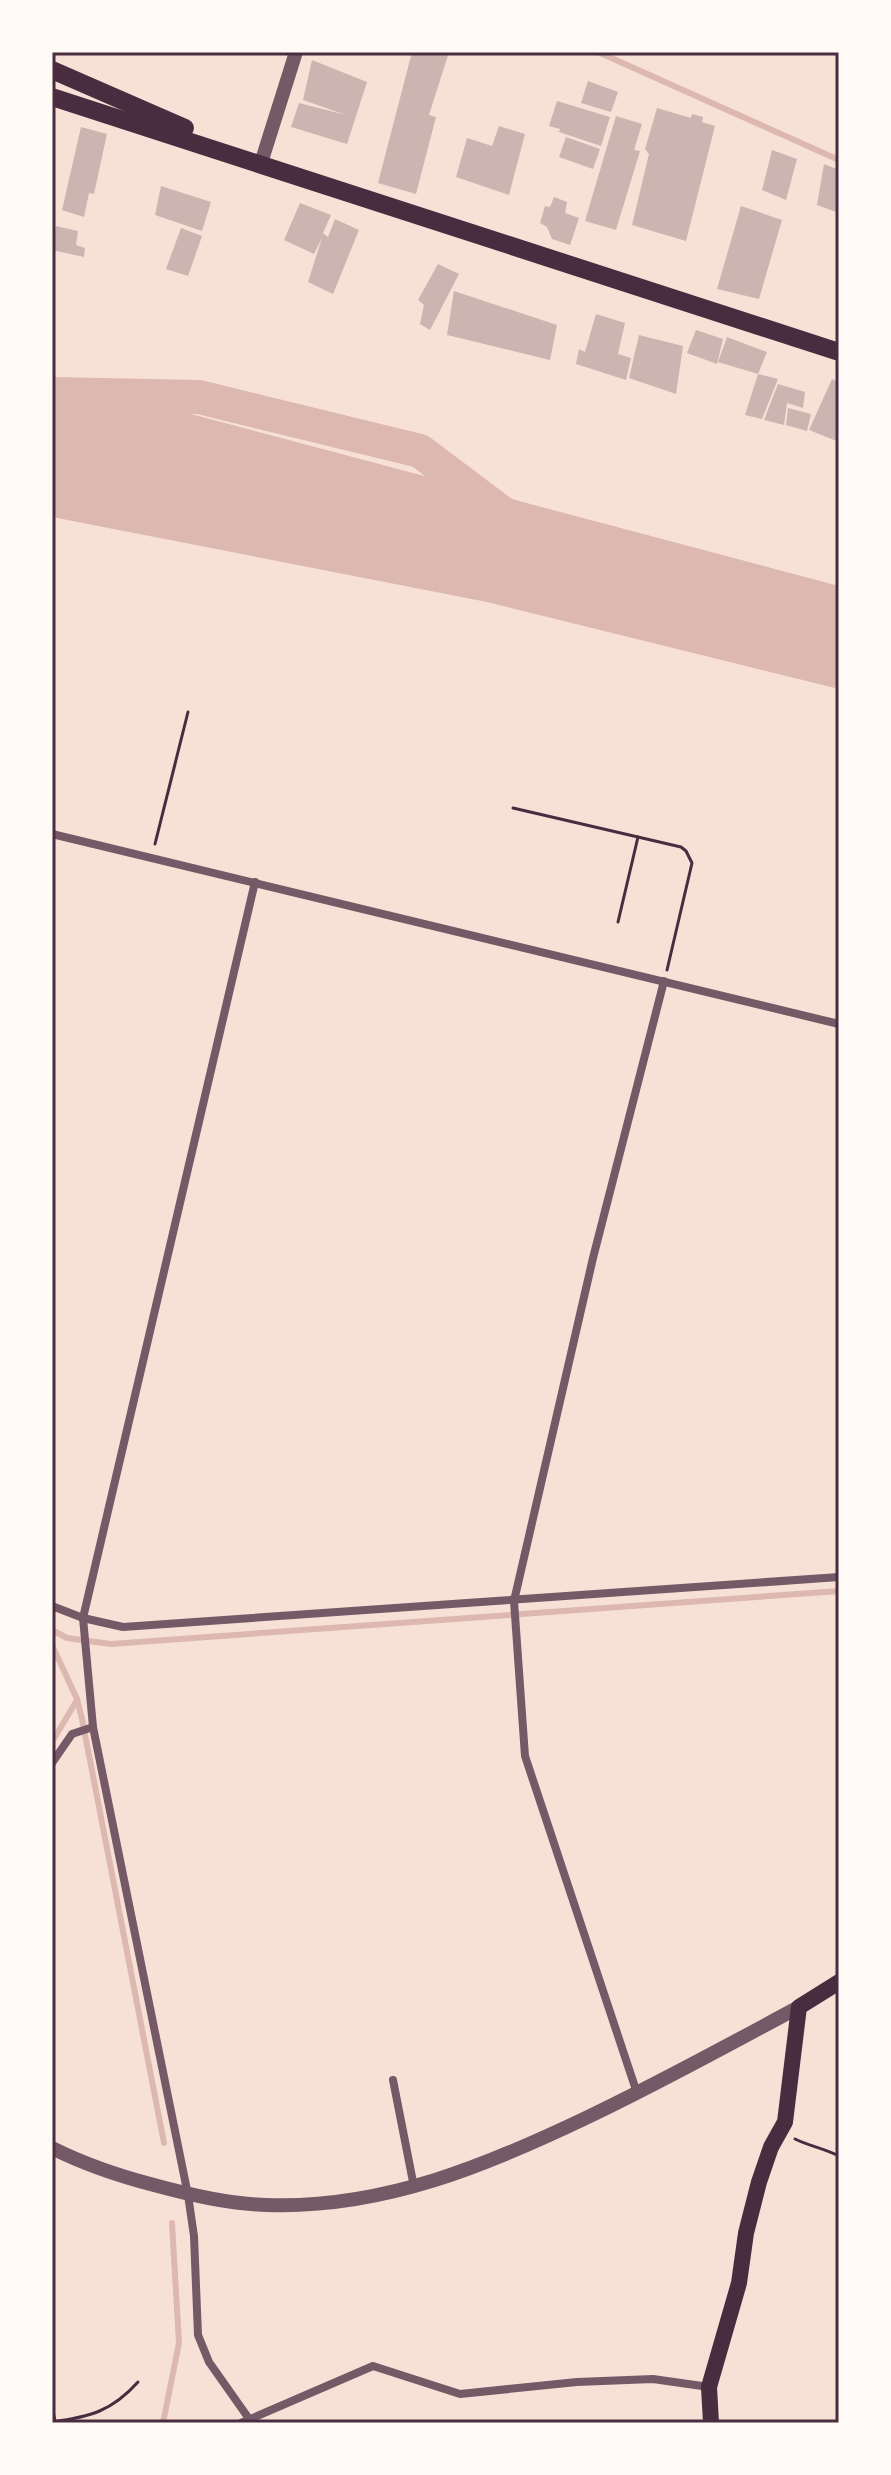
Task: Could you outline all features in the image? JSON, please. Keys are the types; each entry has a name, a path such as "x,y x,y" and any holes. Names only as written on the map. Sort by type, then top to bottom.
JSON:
{"highway":[{"path":"52,70 261,163"},
{"path":"52,97 839,352"}],"main road":[{"path":"711,2423 709,2387 739,2283 746,2233 759,2182 785,2122 799,2007 839,1982"}],"street":[{"path":"261,163 296,52"},
{"path":"52,834 839,1024"},
{"path":"255,882 83,1623 90,1727 188,2195 194,2236 198,2335 209,2362 247,2422 373,2366 460,2394 577,2382 653,2379 709,2387"},
{"path":"637,2093 525,1756 514,1605 593,1258 664,981"},
{"path":"52,1606 83,1623 123,1627 514,1605 839,1577"},
{"path":"52,1763 67,1739 77,1731 90,1727"},
{"path":"52,2148 120,2176 188,2195 264,2205 355,2199 414,2188 498,2158 637,2093 799,2007"},
{"path":"393,2080 414,2188"}],"path":[{"path":"152,857 188,712"},
{"path":"513,808 681,847 691,860 664,981"},
{"path":"618,922 638,837"},
{"path":"780,2131 839,2156"},
{"path":"52,2406 53,2422 78,2418 110,2407 123,2399 138,2382"}],"shaded area":[{"path":"52,377 839,586 839,689 487,602 52,517"}],"building":[{"path":"412,52 449,52 429,115 436,117 416,194 378,183"},
{"path":"312,60 367,82 347,144 291,127 299,103 346,115 303,100"},
{"path":"588,81 618,92 611,112 581,103"},
{"path":"557,101 610,117 601,146 549,126"},
{"path":"657,108 691,118 692,114 703,117 702,122 715,126 686,241 632,225 649,154 645,149"},
{"path":"616,116 642,124 634,150 640,151 616,230 585,221"},
{"path":"499,126 525,134 509,195 456,177 467,138 492,146"},
{"path":"81,127 107,134 94,194 89,193 84,217 62,210"},
{"path":"566,137 600,149 593,169 559,157"},
{"path":"772,150 797,159 786,200 762,190"},
{"path":"824,164 839,170 839,213 817,205"},
{"path":"161,186 211,202 202,231 155,215"},
{"path":"554,197 567,202 565,213 579,218 570,245 552,239 547,227 540,223 545,206 550,207"},
{"path":"300,203 331,215 323,233 328,237 335,219 359,230 333,294 308,282 322,238 314,254 284,240"},
{"path":"741,206 782,220 759,299 717,289"},
{"path":"56,226 78,231 76,245 85,248 84,257 52,250"},
{"path":"181,228 202,236 188,276 166,269"},
{"path":"438,264 459,274 430,330 420,324 424,305 418,300"},
{"path":"454,291 557,325 550,360 447,335"},
{"path":"596,314 625,323 618,354 631,358 626,380 576,364 579,349 585,352"},
{"path":"696,330 723,339 717,364 687,353"},
{"path":"639,335 683,346 676,394 629,378"},
{"path":"727,337 767,352 758,374 718,362"},
{"path":"758,374 778,379 762,419 745,415"},
{"path":"832,379 839,382 839,442 809,430"},
{"path":"778,384 805,392 803,408 787,403 784,425 764,420"},
{"path":"788,408 811,414 807,431 786,425"}],"waterway":[{"path":"598,52 839,160"},
{"path":"52,394 199,397 420,451 505,515"},
{"path":"52,1630 67,1638 111,1644 839,1591"},
{"path":"52,1645 77,1699 82,1719 164,2143"},
{"path":"52,1742 77,1700"},
{"path":"163,2423 179,2343 172,2223"}]}
